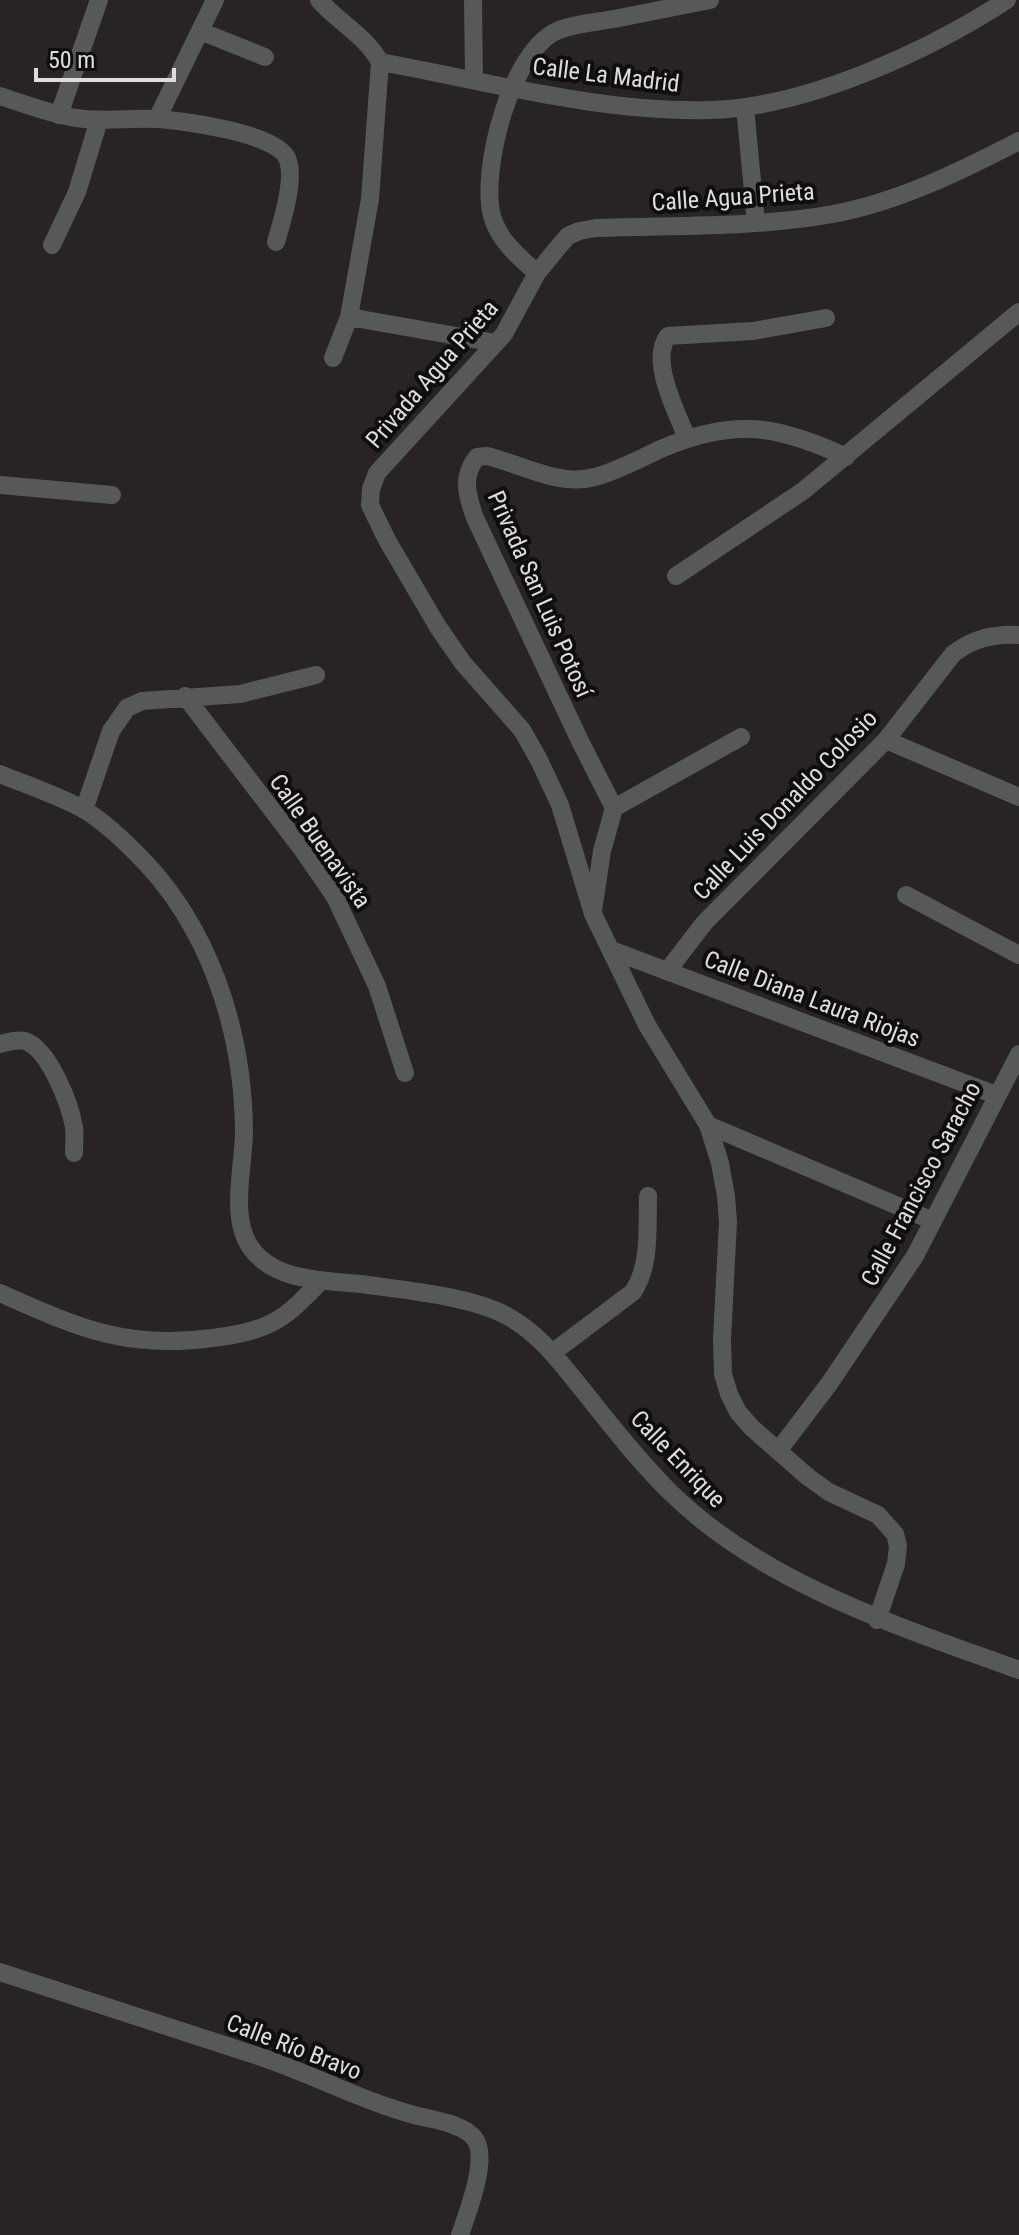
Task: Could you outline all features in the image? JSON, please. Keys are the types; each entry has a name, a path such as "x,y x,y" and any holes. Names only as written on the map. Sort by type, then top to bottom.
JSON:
{"street":[{"path":"59,115 99,0"},
{"path":"157,119 215,0"},
{"path":"319,0 330,13 373,48 380,62 370,199 349,317 333,358"},
{"path":"473,0 474,79"},
{"path":"537,273 499,234 489,196 499,129 512,87 534,48 559,30 710,0"},
{"name":"Calle La Madrid","path":"380,62 629,107 710,110 745,107 791,99 831,86 953,32 1007,0"},
{"path":"200,31 265,57"},
{"path":"0,96 59,115 99,120 157,119 244,135 280,149 287,158 290,171 276,242"},
{"path":"745,107 756,223"},
{"path":"52,245 77,192 99,120"},
{"name":"Calle Agua Prieta","path":"579,231 608,227 756,223 837,213 939,180 1019,141"},
{"name":"Privada Agua Prieta","path":"579,231 568,236 537,273 514,320 496,343 377,473 371,489 370,505 387,540 446,639 522,730 539,760 560,805 593,914"},
{"path":"676,576 793,498 1019,312"},
{"path":"349,317 496,343"},
{"path":"687,438 668,390 661,359 661,349 668,336 753,331 826,318"},
{"name":"Privada San Luis Potosí","path":"614,808 482,532 469,500 466,476 470,465 477,457 487,456 555,476 594,478 687,438 731,429 759,428 788,434 846,457"},
{"path":"0,485 112,495"},
{"name":"Calle Luis Donaldo Colosio","path":"668,970 705,922 886,740 935,674 967,643 991,636 1019,635"},
{"path":"84,810 118,717 127,708 142,701 240,694 316,675"},
{"name":"Calle Buenavista","path":"185,696 335,897 377,986 405,1073"},
{"path":"741,737 614,808 602,851 593,914 647,1025 708,1125 720,1163 728,1222 723,1374 738,1412 808,1477 829,1492 878,1515 895,1534 898,1546 896,1564 877,1620"},
{"path":"886,740 1019,797"},
{"name":"Calle Enrique","path":"0,774 84,810 115,832 171,892 195,929 227,1013 237,1060 243,1114 240,1217 250,1247 262,1261 298,1277 481,1305 520,1323 552,1353 642,1462 696,1516 728,1541 877,1620 1019,1670"},
{"path":"906,895 1019,955"},
{"name":"Calle Diana Laura Riojas","path":"611,950 996,1095"},
{"path":"0,1044 16,1040 26,1042 41,1053 68,1107 75,1130 74,1153"},
{"name":"Calle Francisco Saracho","path":"778,1451 891,1295 1019,1054"},
{"path":"708,1125 933,1221"},
{"path":"552,1353 633,1292 638,1284 644,1270 648,1196"},
{"path":"0,1293 92,1331 145,1342 171,1342 240,1334 267,1326 288,1313 322,1280"},
{"name":"Calle Río Bravo","path":"0,1972 273,2061 373,2103 449,2124 466,2132 476,2140 480,2156 478,2175 460,2235"}]}
